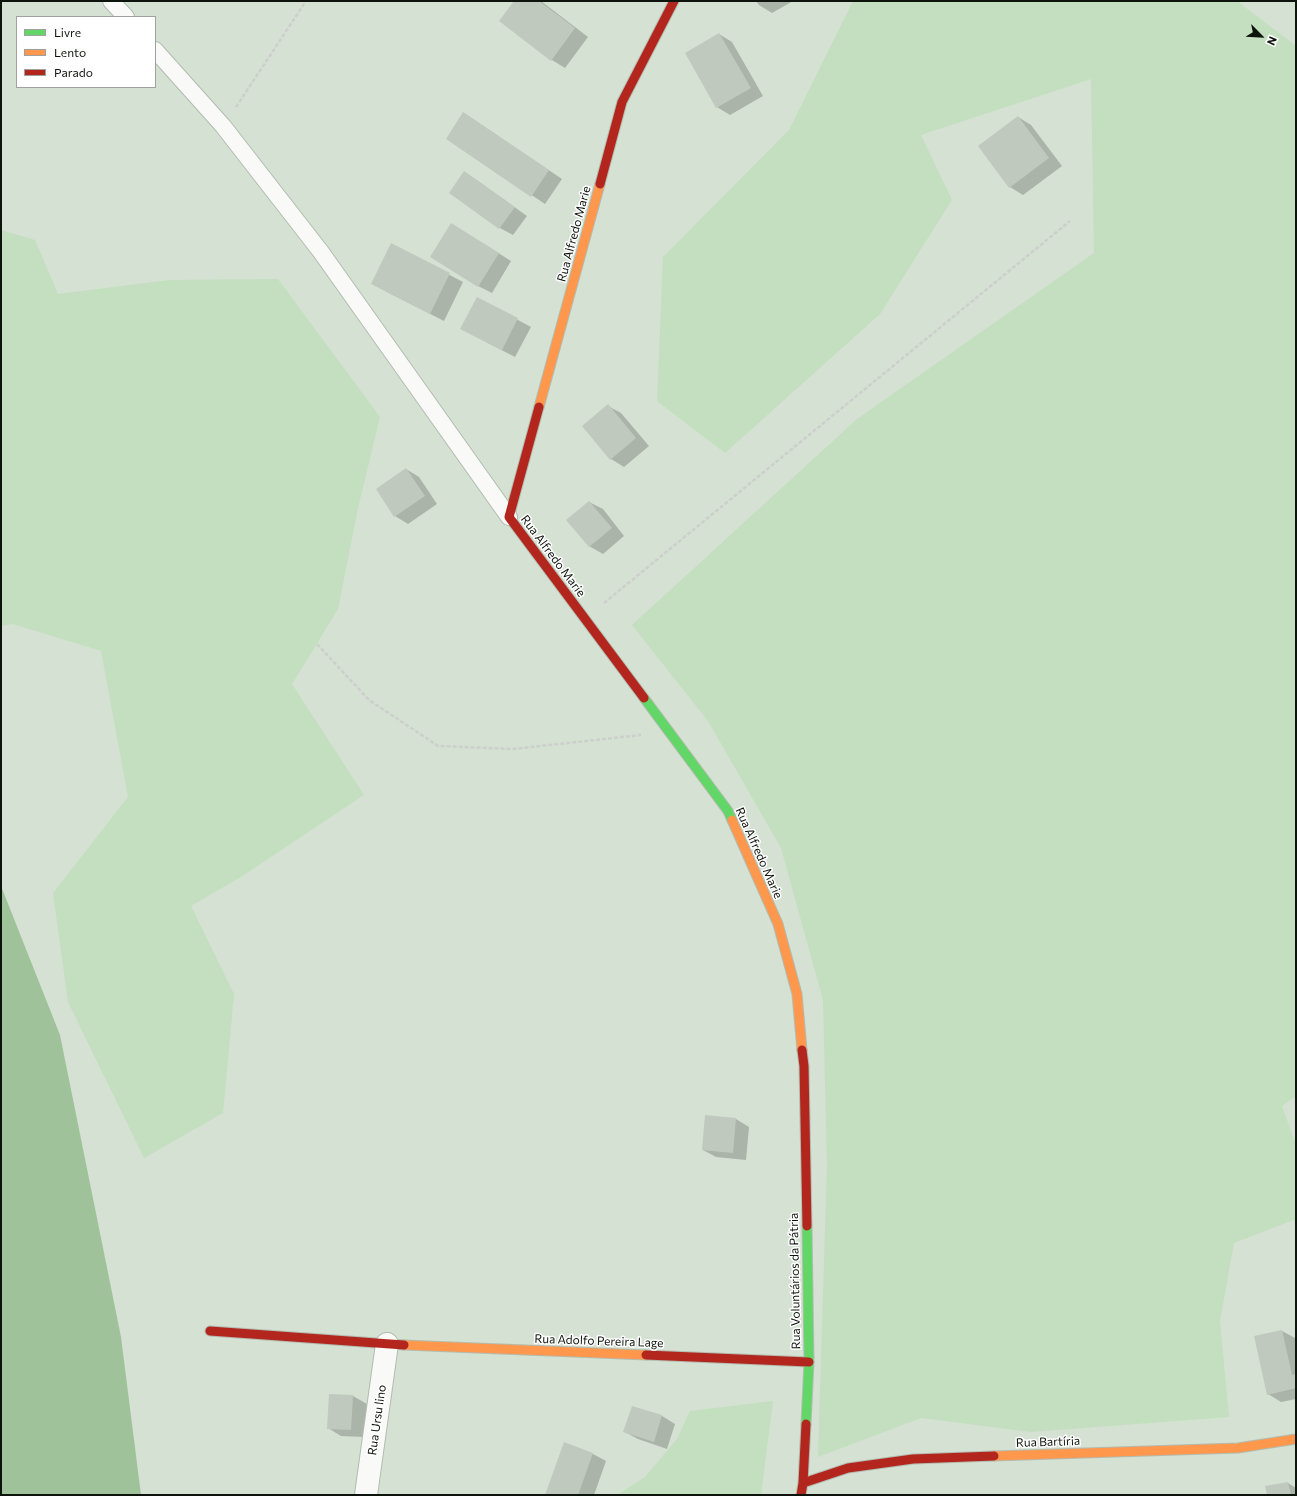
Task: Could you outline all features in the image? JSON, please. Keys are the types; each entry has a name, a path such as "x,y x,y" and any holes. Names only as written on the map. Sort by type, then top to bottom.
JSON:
{"street":[{"name":"Rua Alfredo Marie","path":"674,1 622,102 509,517 728,811 778,924 797,994 804,1066"},
{"name":"Rua Voluntários da Pátria","path":"801,1495 809,1362 804,1066"},
{"name":"Rua Adolfo Pereira Lage","path":"210,1331 387,1344 809,1362"},
{"name":"Rua Ursu lino","path":"366,1495 387,1344"},
{"name":"Rua Bartíria","path":"802,1483 848,1468 913,1459 1238,1448 1296,1438"}],"lane":[{"path":"111,1 125,16"},
{"path":"156,51 223,126 321,252 509,517"}],"path":[{"path":"223,126 306,1"},
{"path":"585,619 1070,221"},
{"path":"317,644 369,700 438,746 513,749 669,732"}],"shaded area":[{"path":"853,1 1237,1 1296,46 1296,1096 1282,1106 1296,1145 1296,1219 1234,1243 1220,1321 1229,1417 1031,1432 921,1418 818,1457 827,1166 823,1000 781,848 708,721 632,625 857,419 1094,253 1091,79 921,135 952,200 880,314 725,453 657,401 663,257 789,130"},
{"path":"1,230 35,240 58,294 169,280 278,279 380,417 358,508 338,609 292,684 364,795 244,875 191,906 234,994 223,1113 144,1158 68,1002 53,893 128,797 101,651 13,624 1,626"},
{"path":"1,886 60,1035 121,1337 141,1495 1,1495"},
{"path":"773,1401 761,1495 617,1495 645,1477 677,1439 690,1411"}],"building":[{"path":"514,1 539,1 575,28 551,61 499,21"},
{"path":"719,33 751,88 716,108 685,53"},
{"path":"463,112 549,170 531,197 446,139"},
{"path":"1018,116 1049,158 1009,188 978,146"},
{"path":"464,171 515,207 499,229 449,193"},
{"path":"451,223 499,253 478,287 430,257"},
{"path":"391,243 450,273 430,314 371,284"},
{"path":"477,297 518,318 502,350 460,329"},
{"path":"608,404 636,438 610,460 582,426"},
{"path":"406,468 425,496 394,517 376,489"},
{"path":"589,501 612,528 589,547 566,520"},
{"path":"705,1115 736,1118 733,1153 702,1150"},
{"path":"1282,1330 1292,1375 1296,1374 1296,1388 1267,1395 1254,1336"},
{"path":"329,1394 353,1395 351,1430 327,1429"},
{"path":"632,1406 662,1415 654,1442 623,1432"},
{"path":"564,1442 593,1453 578,1495 545,1495"},
{"path":"1288,1482 1291,1495 1267,1495 1265,1486"}],"traffic: fast":[{"path":"644,698 728,811 732,820"},
{"path":"806,1424 809,1362 807,1226"}],"traffic: slow":[{"path":"539,407 600,184"},
{"path":"732,820 778,924 797,994 802,1050"},
{"path":"404,1345 646,1355"},
{"path":"994,1456 1238,1448 1296,1439"}],"traffic: jam":[{"path":"600,184 622,102 674,1"},
{"path":"539,407 509,517 644,698"},
{"path":"802,1050 804,1066 807,1226"},
{"path":"210,1331 404,1345"},
{"path":"646,1355 809,1362"},
{"path":"801,1495 806,1424"},
{"path":"803,1483 848,1468 913,1459 994,1456"}]}
